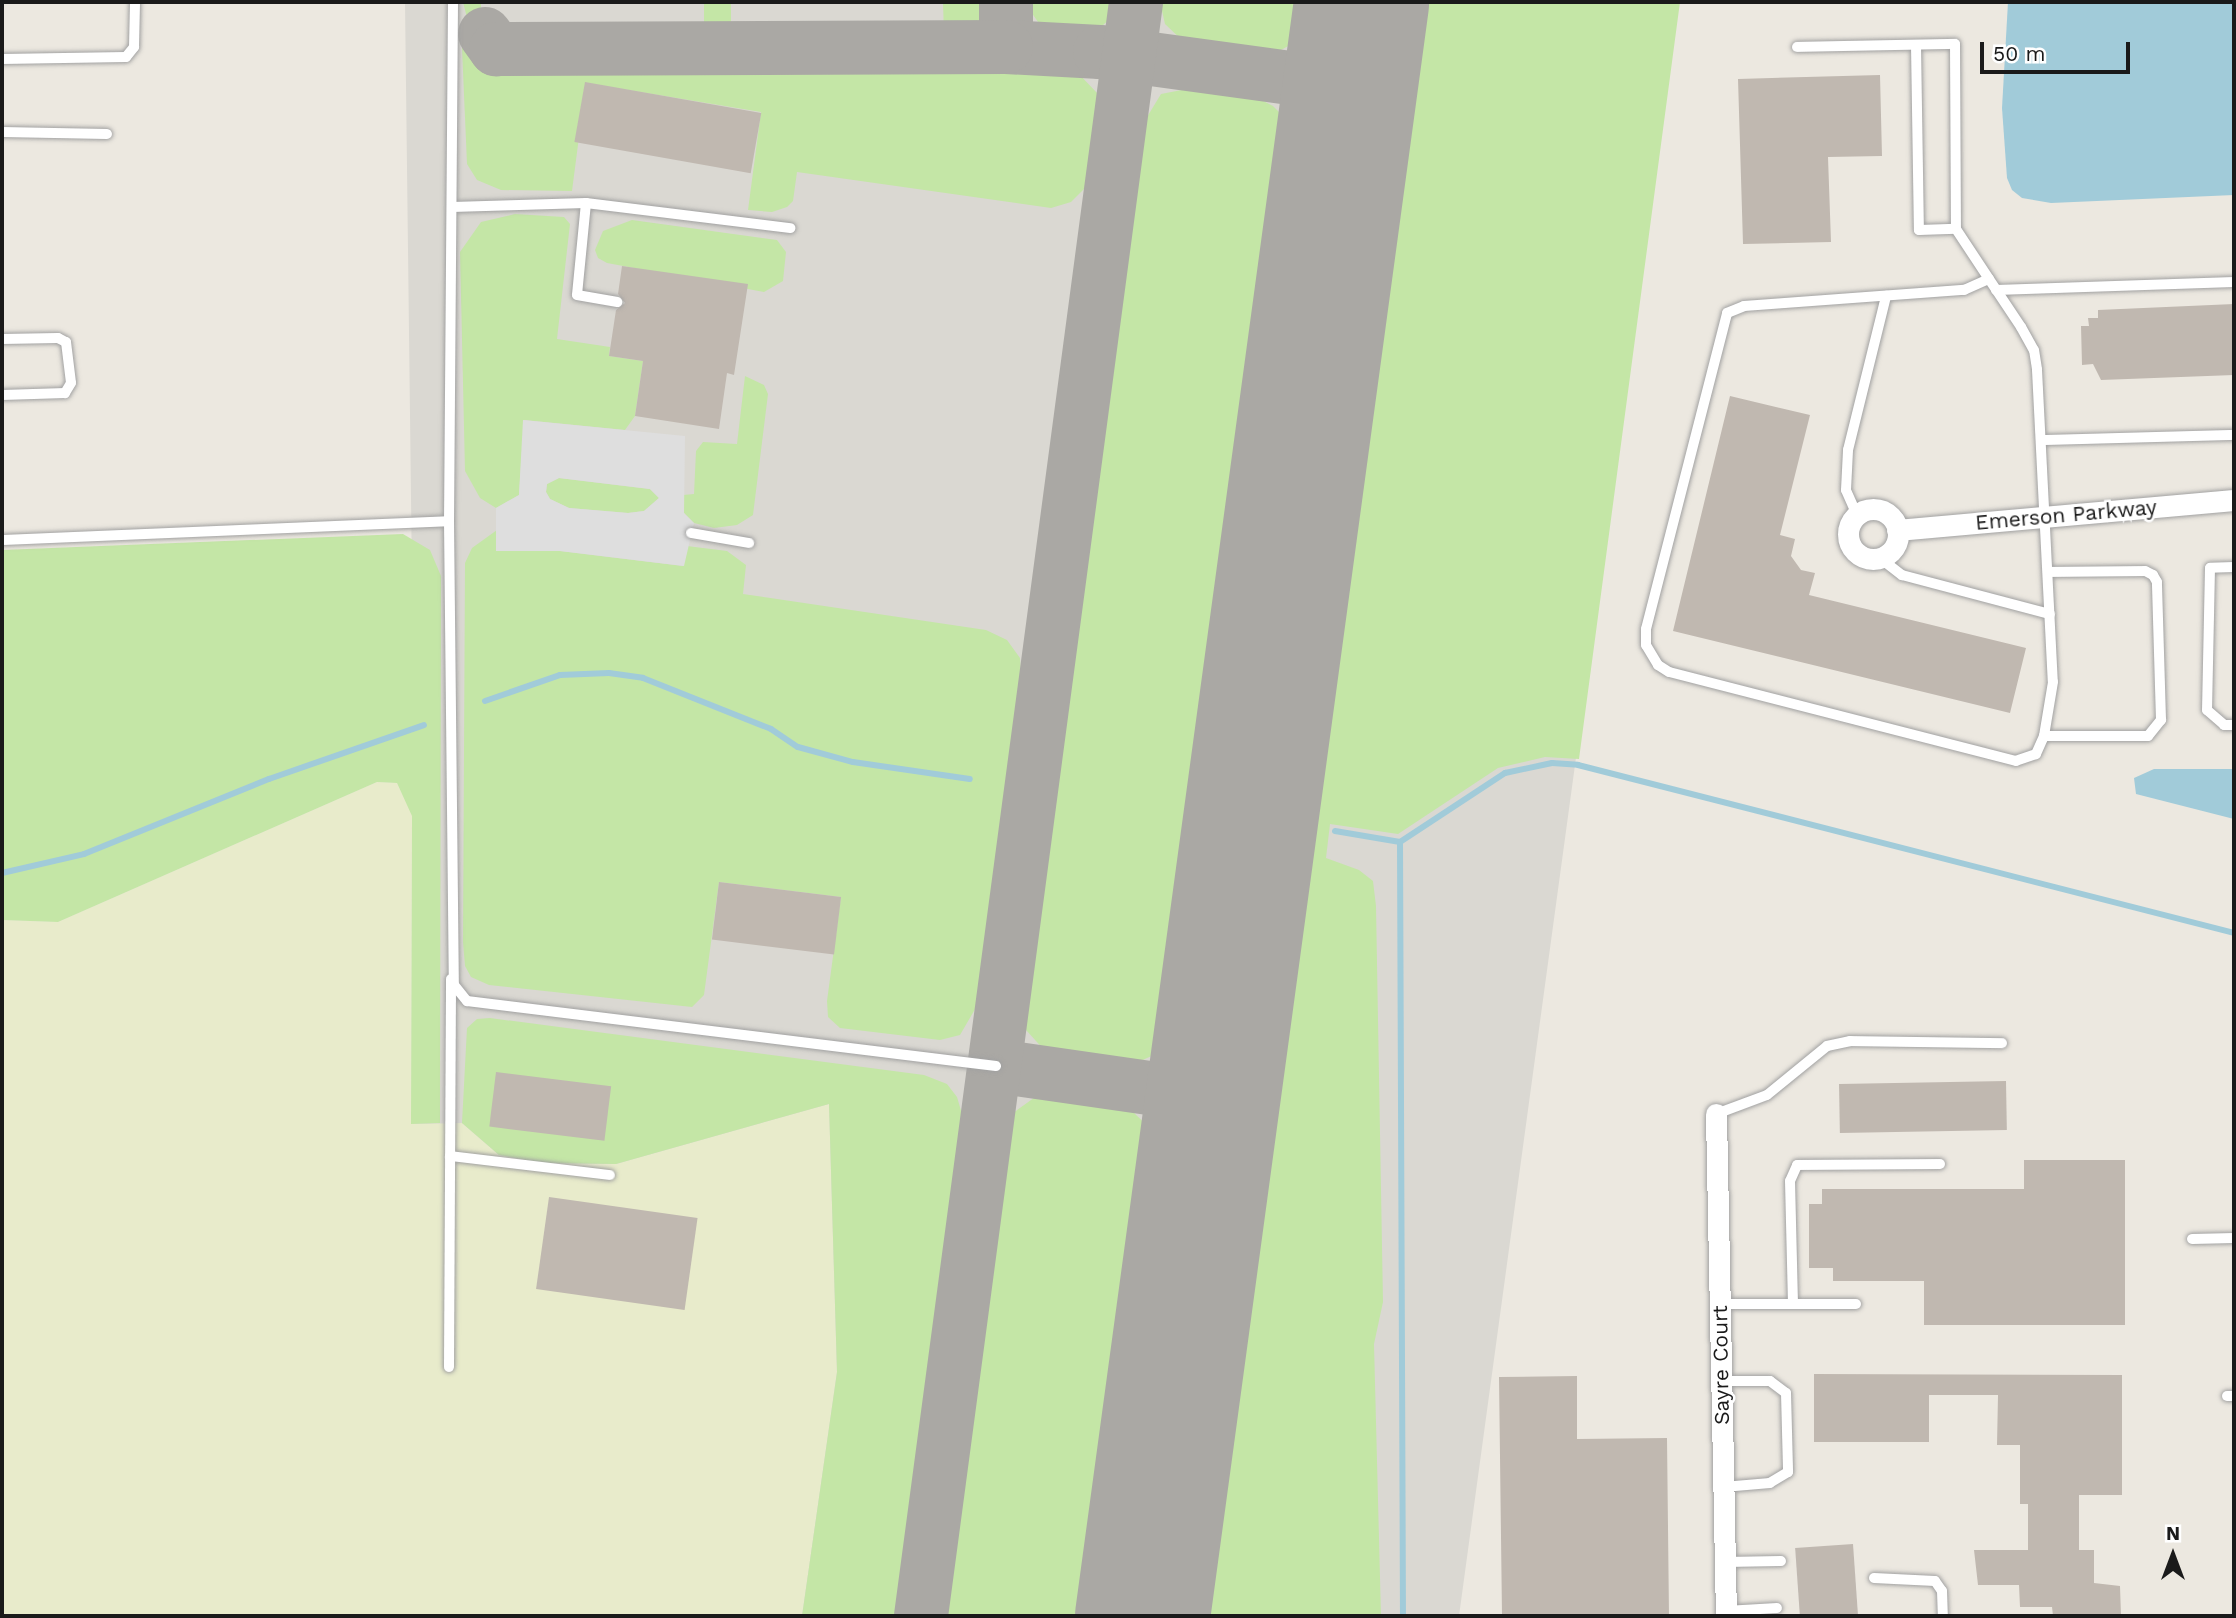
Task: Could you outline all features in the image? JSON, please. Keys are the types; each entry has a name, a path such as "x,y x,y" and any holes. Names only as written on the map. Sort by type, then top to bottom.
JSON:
{"street":[{"name":"Emerson Parkway","path":"1897,530 2234,500"},
{"path":"1871,509 1883,512 1895,520 1897,530 1895,549 1880,558 1864,559 1852,545 1850,526 1857,515 1871,509"},
{"name":"Sayre Court","path":"1716,1114 1726,1614"}],"lane":[{"path":"2,59 126,57 134,47 135,2"},
{"path":"449,1367 449,520 453,2"},
{"path":"1797,47 1955,44 1956,229 1989,279 2034,350 2053,682 2044,736 2036,754 2015,761 1668,672 1650,656 1646,645 1649,616 1727,313 1744,306 1964,290 1989,279"},
{"path":"1916,45 1919,230 1956,229"},
{"path":"2,132 107,134"},
{"path":"452,207 586,202 790,228"},
{"path":"586,202 577,295 617,302"},
{"path":"1996,290 2234,282"},
{"path":"1857,515 1846,490 1848,450 1886,296"},
{"path":"2,339 58,338 66,342 71,383 65,393 2,394"},
{"path":"2041,440 2234,435"},
{"path":"2,540 449,520"},
{"path":"691,533 749,543"},
{"path":"1880,558 1902,575 2050,614"},
{"path":"2234,567 2210,568 2207,710 2224,725 2234,725"},
{"path":"2044,736 2148,736 2161,720 2157,582 2153,575 2145,571 2048,572"},
{"path":"451,959 454,985 467,1001 996,1066"},
{"path":"1716,1114 1767,1095 1827,1046 1850,1041 2002,1043"},
{"path":"450,1156 610,1175"},
{"path":"1793,1304 1790,1181 1797,1165 1940,1164"},
{"path":"2192,1239 2234,1238"},
{"path":"1720,1304 1856,1304"},
{"path":"1721,1381 1770,1381 1786,1393 1788,1459 1788,1472 1770,1483 1723,1487"},
{"path":"1725,1562 1781,1561"},
{"path":"1874,1578 1935,1581 1942,1591 1943,1616"},
{"path":"1726,1614 1777,1608"}],"shaded area":[{"path":"405,2 1679,2 1459,1616 413,1616 412,580"},
{"path":"523,420 685,436 684,513 694,523 684,566 560,551 496,551 496,508 519,495","holes":["559,478 650,489 659,498 644,511 628,513 569,508 550,499 546,492 547,484"]}],"green space":[{"path":"463,2 481,2 481,26 468,22"},
{"path":"704,2 731,2 731,37 704,37"},
{"path":"943,2 988,2 986,22 975,35 944,35"},
{"path":"1024,2 1118,2 1110,19 1095,32 1079,36 1043,29"},
{"path":"1160,2 1321,2 1317,17 1301,39 1270,56 1244,56 1186,44 1165,24"},
{"path":"1392,2 1680,2 1579,759 1545,757 1498,768 1398,834 1330,824 1326,858 1359,870 1373,881 1376,906 1383,1302 1374,1344 1381,1616 1176,1616"},
{"path":"481,40 482,69 1077,72 1098,94 1102,107 1094,179 1071,202 1051,208 797,172 793,201 787,207 772,212 748,210 761,112 586,83 572,191 501,190 477,180 467,164 462,48 465,42"},
{"path":"1202,86 1250,94 1273,106 1288,121 1301,151 1189,1001 1176,1038 1163,1051 1138,1062 1116,1064 1046,1052 1026,1030 1024,1020 1066,641 1130,145 1161,94"},
{"path":"515,214 564,217 570,224 557,339 610,347 609,356 643,361 635,416 625,430 524,420 519,495 496,508 480,498 465,471 460,252 481,222"},
{"path":"632,220 777,240 786,252 783,281 764,292 607,263 598,258 595,250 603,231"},
{"path":"745,376 764,385 768,394 753,515 737,525 714,528 694,523 684,513 683,495 694,494 696,451 703,442 737,444"},
{"path":"559,478 650,489 659,498 644,511 628,513 569,508 550,499 546,492 547,484"},
{"path":"497,530 496,551 560,551 683,566 687,546 727,551 746,565 743,594 986,630 1007,640 1020,658 1021,675 978,1004 960,1035 940,1040 840,1028 828,1017 827,1001 841,897 719,882 704,995 692,1007 489,985 471,977 465,966 463,942 465,563 472,548"},
{"path":"403,534 430,550 441,576 440,1123 411,1124 412,816 397,783 377,782 58,922 2,920 2,550"},
{"path":"377,782 397,783 412,815 411,1124 462,1123 499,1155 542,1163 616,1164 829,1104 837,1372 802,1616 2,1616 2,920 58,922"},
{"path":"490,1018 924,1075 947,1084 957,1097 962,1114 958,1162 895,1616 802,1616 837,1372 829,1104 616,1164 542,1163 499,1155 462,1123 467,1028 477,1019"},
{"path":"1038,1095 1117,1105 1133,1112 1154,1132 1164,1156 1165,1184 1107,1616 944,1616 1009,1127 1013,1113"}],"water":[{"path":"2008,2 2234,2 2234,195 2051,203 2022,198 2012,190 2007,178 2002,108"},
{"path":"2154,769 2234,769 2234,819 2136,794 2134,778"}],"building":[{"path":"1880,75 1882,156 1828,157 1831,242 1743,244 1738,79"},
{"path":"585,82 761,113 751,173 574,142"},
{"path":"622,266 748,284 734,375 727,373 719,429 635,416 643,361 609,356 616,310 625,303 618,294"},
{"path":"2234,304 2234,375 2101,380 2093,364 2082,365 2081,326 2089,326 2088,318 2098,318 2098,310"},
{"path":"1730,396 1810,415 1780,535 1795,539 1791,556 1801,570 1815,573 1809,595 2026,648 2010,713 1673,631"},
{"path":"719,882 841,897 834,955 712,940"},
{"path":"496,1072 611,1086 604,1141 489,1127"},
{"path":"2006,1081 2007,1130 1840,1133 1839,1084"},
{"path":"2024,1160 2125,1160 2125,1325 1924,1325 1924,1281 1833,1281 1833,1268 1809,1268 1809,1204 1822,1204 1822,1189 2024,1189"},
{"path":"549,1197 698,1218 685,1310 536,1289"},
{"path":"1814,1374 2122,1375 2122,1495 2079,1495 2079,1550 2094,1550 2094,1583 2120,1586 2121,1616 2053,1616 2052,1607 2020,1607 2019,1585 1978,1585 1974,1550 2028,1550 2028,1504 2020,1504 2020,1445 1997,1445 1998,1395 1929,1395 1929,1442 1814,1442"},
{"path":"1577,1376 1577,1439 1667,1438 1669,1616 1502,1616 1499,1377"},
{"path":"1853,1544 1858,1616 1800,1616 1795,1548"}],"waterway":[{"path":"485,701 560,675 609,673 643,678 771,729 798,747 853,762 970,779"},
{"path":"2,873 84,854 269,779 424,725"},
{"path":"1335,831 1400,842 1505,773 1552,763 1578,765 2234,933"},
{"path":"1400,842 1403,1616"}],"taxiway":[{"path":"1006,2 1006,47 1100,52 1349,86"},
{"path":"921,1616 1136,2"},
{"path":"485,34 496,49 1006,47"},
{"path":"996,1066 1212,1097"}],"runway":[{"path":"1142,1616 1361,2"}]}
